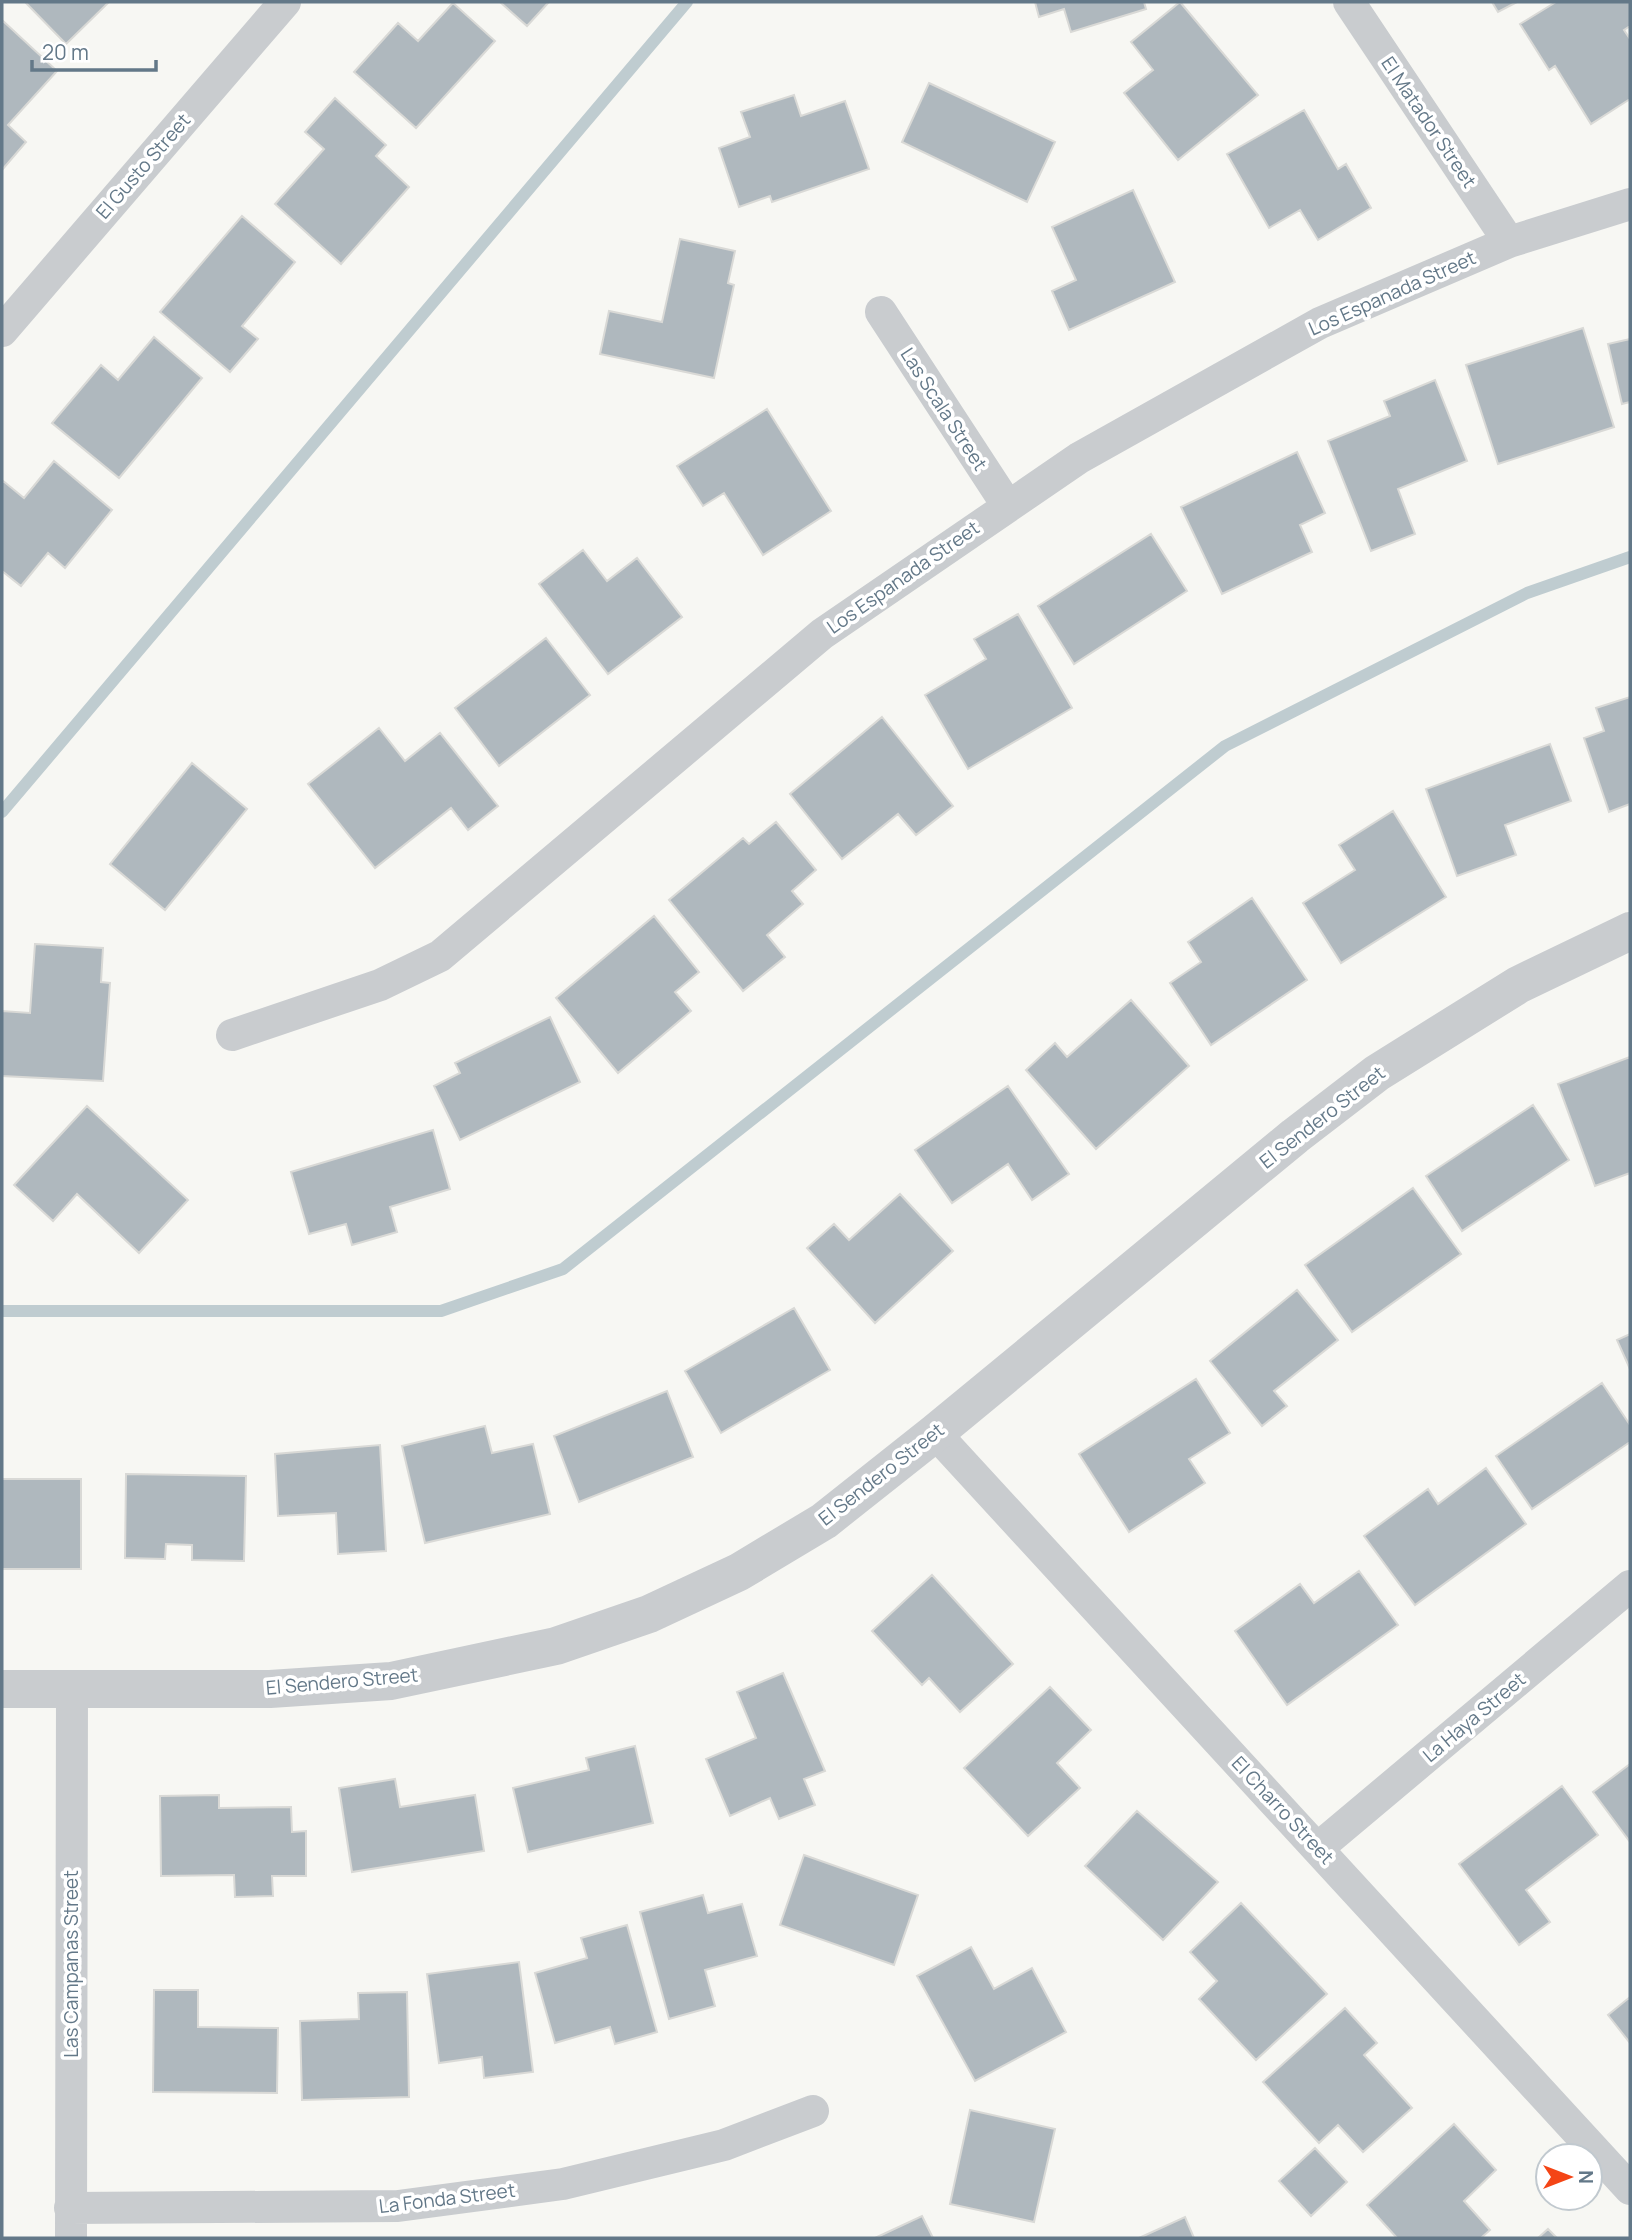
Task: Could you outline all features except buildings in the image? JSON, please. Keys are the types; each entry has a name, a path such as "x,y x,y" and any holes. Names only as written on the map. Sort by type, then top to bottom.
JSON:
{"street":[{"name":"El Gusto Street","path":"2,331 285,2"},
{"name":"El Matador Street","path":"1349,2 1509,242"},
{"name":"Los Espanada Street","path":"232,1035 380,985 440,956 822,634 1079,458 1320,323 1509,242 1630,204"},
{"name":"Las Scala Street","path":"881,312 1007,505"},
{"name":"El Sendero Street","path":"2,1689 270,1689 391,1681 556,1646 649,1614 739,1572 824,1521 935,1433 1295,1136 1377,1073 1518,985 1630,931"},
{"name":"El Charro Street","path":"935,1433 1630,2189"},
{"name":"La Haya Street","path":"1318,1848 1630,1586"},
{"name":"Las Campanas Street","path":"71,2223 72,1690"},
{"name":"La Fonda Street","path":"71,2223 279,2208 411,2204 563,2184 724,2145 813,2111"}],"waterway":[{"path":"2,812 687,2"},
{"path":"2,1311 441,1311 563,1269 1225,746 1527,593 1630,557"}]}
